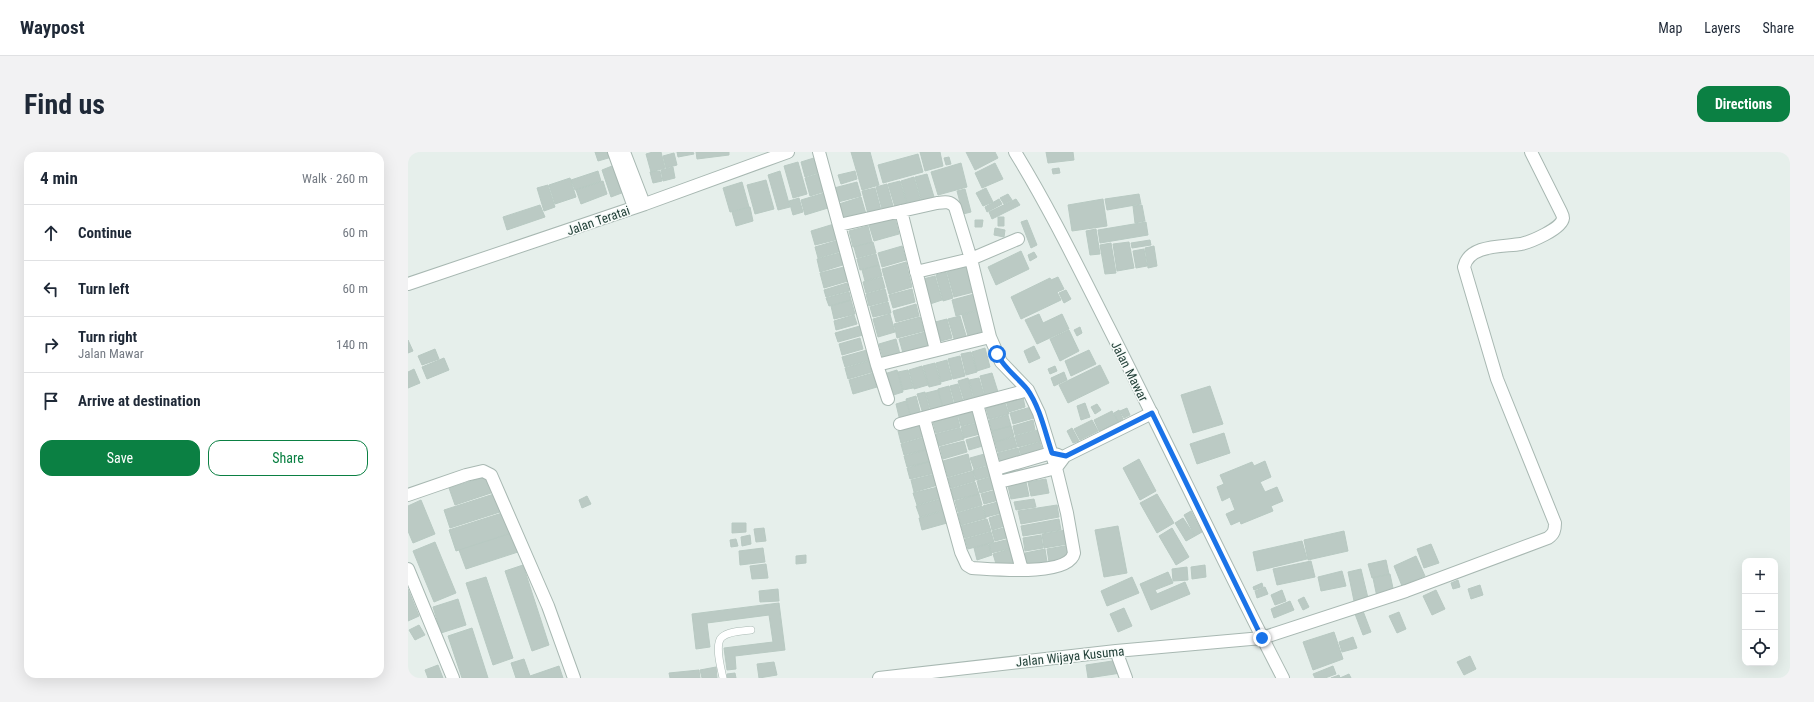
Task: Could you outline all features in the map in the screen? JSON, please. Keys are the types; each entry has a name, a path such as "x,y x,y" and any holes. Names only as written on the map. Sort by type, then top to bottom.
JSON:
{"street":[{"path":"614,152 639,206"},
{"path":"624,152 639,206"},
{"name":"Jalan Teratai","path":"408,284 639,206 788,152"},
{"path":"820,152 876,365 888,399"},
{"name":"Jalan Mawar","path":"1015,152 1042,195 1283,678"},
{"name":"Jalan Wijaya Kusuma","path":"885,677 1116,651 1262,638 1406,590 1548,538 1553,534 1555,523 1497,379 1464,267 1466,260 1470,255 1484,249 1522,244 1558,226 1561,222 1561,212 1531,152"},
{"path":"839,225 938,202 952,204 955,208 971,259 990,337 1001,362 1028,390 1039,412 1052,453 1067,513 1074,553 1073,558 1058,566 1022,570 972,568 967,565 961,552 924,418"},
{"path":"901,211 936,350"},
{"path":"916,272 971,259 1018,239"},
{"path":"876,365 990,337"},
{"path":"900,424 1028,390"},
{"path":"977,404 996,469 1022,570"},
{"path":"999,482 1056,468 1066,456 1152,413"},
{"path":"996,469 1052,453 1066,456"},
{"path":"408,495 466,475 483,471 491,475 548,606 574,678"},
{"path":"408,569 452,678"},
{"path":"1116,651 1126,678"}],"lane":[{"path":"723,678 718,652 719,642 722,637 727,634 750,630"}],"building":[{"path":"595,152 610,152 612,157 598,161"},
{"path":"661,152 665,168 651,172 646,154"},
{"path":"677,152 693,152 694,154 678,157"},
{"path":"696,152 729,152 729,155 697,159"},
{"path":"851,152 870,152 879,185 862,190"},
{"path":"920,152 940,152 943,166 925,171"},
{"path":"966,152 995,152 998,158 975,170"},
{"path":"1046,152 1073,152 1074,160 1048,163"},
{"path":"674,153 677,165 666,168 663,156"},
{"path":"918,154 923,172 883,183 878,165"},
{"path":"817,157 821,172 805,177 801,162"},
{"path":"949,157 951,164 946,165 944,158"},
{"path":"798,162 807,194 793,198 784,166"},
{"path":"961,163 967,187 938,195 931,172"},
{"path":"995,163 1003,179 982,188 975,173"},
{"path":"617,164 627,191 611,197 602,170"},
{"path":"673,167 675,178 663,181 661,170"},
{"path":"1059,168 1060,173 1053,174 1052,169"},
{"path":"598,171 601,181 575,190 571,180"},
{"path":"660,171 662,181 653,183 650,172"},
{"path":"780,171 790,207 778,210 768,175"},
{"path":"855,171 857,179 841,184 838,175"},
{"path":"821,173 826,191 810,196 805,178"},
{"path":"927,174 935,200 922,203 915,177"},
{"path":"914,177 921,202 908,206 901,181"},
{"path":"570,178 576,197 555,204 549,185"},
{"path":"766,180 774,209 755,214 747,185"},
{"path":"603,181 607,194 581,204 576,190"},
{"path":"900,181 907,204 895,207 888,184"},
{"path":"742,182 749,207 730,212 723,188"},
{"path":"857,182 861,196 838,202 834,188"},
{"path":"887,184 893,206 882,209 876,187"},
{"path":"548,185 555,207 544,211 537,188"},
{"path":"875,188 881,210 868,214 862,191"},
{"path":"986,188 993,202 983,206 976,193"},
{"path":"965,189 971,212 963,214 957,191"},
{"path":"824,193 828,208 805,215 801,200"},
{"path":"1008,194 1012,200 1004,204 1000,198"},
{"path":"1139,194 1141,204 1107,210 1105,199"},
{"path":"861,197 866,214 843,220 839,204"},
{"path":"799,198 803,212 793,215 789,201"},
{"path":"999,199 1002,204 987,212 985,207"},
{"path":"1016,199 1020,205 992,219 989,212"},
{"path":"1103,199 1107,226 1072,231 1068,205"},
{"path":"540,205 545,217 507,230 503,217"},
{"path":"1142,205 1145,221 1135,223 1133,206"},
{"path":"750,207 753,221 736,226 732,212"},
{"path":"998,217 1004,217 1004,226 998,226"},
{"path":"895,218 899,234 874,241 869,225"},
{"path":"975,220 983,220 982,227 975,227"},
{"path":"1027,220 1037,245 1031,248 1021,222"},
{"path":"1146,222 1148,235 1100,243 1098,230"},
{"path":"834,224 839,239 815,245 811,231"},
{"path":"868,226 872,242 853,247 849,231"},
{"path":"995,228 1005,230 1004,237 994,235"},
{"path":"1096,229 1100,254 1090,255 1086,231"},
{"path":"839,240 842,251 818,258 815,247"},
{"path":"1150,240 1151,245 1132,248 1131,243"},
{"path":"873,242 876,253 857,258 854,247"},
{"path":"1129,242 1134,268 1117,271 1113,244"},
{"path":"1111,243 1116,273 1105,274 1100,245"},
{"path":"902,246 906,260 882,267 878,253"},
{"path":"1154,246 1157,266 1148,268 1145,248"},
{"path":"1144,249 1147,266 1136,268 1133,251"},
{"path":"1021,251 1029,269 996,285 988,267"},
{"path":"843,252 846,264 820,272 817,259"},
{"path":"1034,252 1037,257 1030,261 1028,255"},
{"path":"876,254 879,265 860,270 857,259"},
{"path":"906,262 912,287 889,294 882,269"},
{"path":"879,265 882,276 865,281 862,270"},
{"path":"967,266 974,292 954,297 947,272"},
{"path":"844,267 848,281 824,288 820,273"},
{"path":"946,272 953,298 943,301 936,275"},
{"path":"935,276 942,300 930,304 923,279"},
{"path":"882,277 885,288 866,293 863,282"},
{"path":"1058,277 1064,289 1057,292 1061,300 1021,319 1011,297 1050,278 1051,280"},
{"path":"847,283 849,291 826,297 824,290"},
{"path":"885,289 888,301 869,306 866,294"},
{"path":"912,289 915,302 893,308 889,295"},
{"path":"1066,290 1071,299 1064,303 1059,293"},
{"path":"849,292 851,300 829,306 826,298"},
{"path":"974,294 978,310 956,316 952,300"},
{"path":"851,300 855,314 834,319 831,306"},
{"path":"888,302 891,313 873,317 870,307"},
{"path":"916,304 919,316 896,322 893,311"},
{"path":"977,311 983,332 968,336 962,315"},
{"path":"890,314 895,332 878,337 873,319"},
{"path":"1039,314 1043,323 1062,314 1069,329 1037,344 1025,320"},
{"path":"854,315 857,324 836,330 834,321"},
{"path":"960,316 967,339 955,342 948,319"},
{"path":"920,317 924,331 897,338 894,324"},
{"path":"947,319 952,338 941,341 935,322"},
{"path":"860,326 863,335 838,342 835,333"},
{"path":"1080,327 1082,333 1077,336 1074,330"},
{"path":"1069,330 1079,351 1060,361 1050,339"},
{"path":"925,332 929,346 903,353 899,339"},
{"path":"860,338 863,349 842,355 839,344"},
{"path":"896,339 900,354 883,358 879,344"},
{"path":"408,340 413,351 408,353"},
{"path":"1034,346 1040,358 1029,363 1024,351"},
{"path":"985,348 990,367 977,371 972,352"},
{"path":"435,349 439,359 422,365 418,356"},
{"path":"867,350 870,360 845,367 842,357"},
{"path":"1089,350 1096,364 1071,376 1065,361"},
{"path":"971,352 977,372 966,375 961,354"},
{"path":"960,356 965,376 953,379 948,359"},
{"path":"444,358 449,370 427,379 422,367"},
{"path":"947,360 952,379 941,382 936,363"},
{"path":"869,361 872,372 848,379 845,368"},
{"path":"935,363 941,384 929,387 923,366"},
{"path":"1100,365 1109,383 1068,403 1059,385"},
{"path":"922,366 928,385 914,389 909,370"},
{"path":"1055,366 1057,371 1050,374 1048,369"},
{"path":"414,369 420,383 408,388 408,372"},
{"path":"897,370 903,392 890,396 884,374"},
{"path":"908,370 913,388 903,390 898,372"},
{"path":"1064,372 1067,380 1054,386 1051,378"},
{"path":"873,373 877,387 853,394 849,380"},
{"path":"992,373 998,392 985,396 980,376"},
{"path":"968,378 973,398 964,400 958,381"},
{"path":"979,378 984,395 974,398 969,380"},
{"path":"958,384 963,401 955,404 950,386"},
{"path":"949,386 954,405 943,408 938,389"},
{"path":"1210,386 1223,424 1193,433 1181,395"},
{"path":"938,390 943,409 931,412 926,393"},
{"path":"925,392 930,412 923,414 917,394"},
{"path":"916,396 921,415 911,417 906,399"},
{"path":"1023,397 1025,407 1009,412 1006,401"},
{"path":"906,401 911,418 900,421 896,404"},
{"path":"1005,403 1009,414 989,419 986,408"},
{"path":"1085,403 1090,417 1081,420 1077,406"},
{"path":"1097,404 1101,410 1095,414 1091,407"},
{"path":"1031,407 1034,418 1013,424 1010,413"},
{"path":"1127,408 1130,415 1124,418 1120,411"},
{"path":"979,409 982,421 961,426 958,415"},
{"path":"1119,410 1123,419 1118,422 1114,413"},
{"path":"1112,411 1118,422 1099,431 1094,420"},
{"path":"957,415 960,427 936,433 933,422"},
{"path":"1008,415 1011,426 992,431 989,420"},
{"path":"1033,420 1035,430 1015,435 1013,426"},
{"path":"1092,420 1098,431 1080,440 1074,429"},
{"path":"981,422 984,433 964,438 961,427"},
{"path":"922,425 925,436 901,443 898,431"},
{"path":"1011,426 1014,436 995,442 992,431"},
{"path":"960,428 964,439 939,446 936,434"},
{"path":"1072,428 1079,441 1073,443 1067,431"},
{"path":"1038,430 1041,441 1018,447 1015,436"},
{"path":"1224,433 1230,453 1197,464 1190,444"},
{"path":"983,435 986,445 969,450 966,440"},
{"path":"925,437 928,449 904,455 901,444"},
{"path":"1014,437 1017,447 998,452 995,442"},
{"path":"964,441 967,452 943,459 940,447"},
{"path":"1040,442 1043,452 1022,458 1019,448"},
{"path":"1018,448 1021,459 1001,464 998,453"},
{"path":"929,449 932,461 907,467 904,456"},
{"path":"988,453 991,464 974,469 970,458"},
{"path":"968,454 972,470 948,477 943,461"},
{"path":"1139,459 1156,491 1140,500 1123,468"},
{"path":"931,461 935,473 910,479 907,468"},
{"path":"1265,461 1271,477 1260,482 1265,492 1277,487 1283,501 1271,506 1273,511 1241,524 1240,521 1231,525 1226,514 1235,510 1230,497 1222,501 1217,487 1224,484 1220,475 1252,462 1254,466"},
{"path":"992,465 995,475 976,480 973,470"},
{"path":"973,471 975,481 951,488 948,478"},
{"path":"935,474 938,485 914,492 911,480"},
{"path":"488,476 494,492 455,505 449,488"},
{"path":"994,476 997,488 980,493 977,481"},
{"path":"1046,479 1049,493 1031,496 1028,482"},
{"path":"975,482 979,494 954,500 951,489"},
{"path":"1026,482 1029,496 1011,499 1008,486"},
{"path":"938,487 941,498 917,505 913,493"},
{"path":"996,490 999,500 984,504 981,494"},
{"path":"497,493 503,511 450,528 444,510"},
{"path":"979,494 982,505 958,512 955,501"},
{"path":"1157,494 1174,523 1157,533 1140,503"},
{"path":"587,496 591,504 582,508 579,500"},
{"path":"941,499 944,510 920,517 916,506"},
{"path":"1034,499 1036,507 1016,510 1014,502"},
{"path":"421,500 435,534 413,543 408,531 408,506"},
{"path":"1001,501 1005,512 986,517 983,506"},
{"path":"1057,505 1059,517 1021,524 1018,511"},
{"path":"982,506 986,518 961,525 958,513"},
{"path":"943,511 947,523 922,530 919,518"},
{"path":"1191,511 1202,532 1195,536 1184,515"},
{"path":"505,512 511,533 456,551 449,530"},
{"path":"1005,513 1008,525 992,530 989,518"},
{"path":"1183,518 1195,536 1186,541 1175,523"},
{"path":"987,519 991,531 965,538 961,526"},
{"path":"1059,519 1061,530 1023,536 1021,526"},
{"path":"732,523 746,523 746,532 732,533"},
{"path":"1118,526 1127,573 1104,577 1095,530"},
{"path":"1007,527 1010,537 995,541 992,531"},
{"path":"764,528 766,541 756,542 754,529"},
{"path":"1172,528 1189,557 1176,565 1159,536"},
{"path":"1066,530 1068,544 1044,548 1042,534"},
{"path":"1344,531 1348,551 1308,560 1304,540"},
{"path":"515,532 521,551 466,569 459,550"},
{"path":"991,532 994,542 968,549 965,539"},
{"path":"750,535 751,544 742,546 741,537"},
{"path":"1041,535 1043,548 1025,551 1023,538"},
{"path":"736,539 738,546 731,547 730,540"},
{"path":"1010,539 1012,548 991,553 989,544"},
{"path":"1302,541 1307,559 1257,571 1253,552"},
{"path":"435,542 456,593 434,602 413,551"},
{"path":"988,544 992,555 977,560 974,548"},
{"path":"1431,544 1439,563 1424,568 1417,549"},
{"path":"1070,545 1072,557 1049,562 1047,549"},
{"path":"763,548 765,562 740,565 739,551"},
{"path":"1010,549 1014,562 997,567 993,554"},
{"path":"1045,549 1047,562 1027,565 1025,553"},
{"path":"806,555 806,563 796,564 796,556"},
{"path":"1416,556 1425,576 1402,586 1394,566"},
{"path":"1386,560 1389,574 1372,578 1368,564"},
{"path":"1311,561 1315,577 1277,585 1273,569"},
{"path":"766,564 768,578 752,579 750,566"},
{"path":"523,565 549,645 532,651 505,571"},
{"path":"1205,565 1206,577 1192,579 1191,567"},
{"path":"1187,567 1188,580 1173,581 1172,569"},
{"path":"1361,569 1368,598 1354,601 1348,572"},
{"path":"1342,571 1346,586 1321,591 1318,577"},
{"path":"1168,572 1173,583 1155,590 1157,594 1185,582 1190,594 1151,610 1140,584"},
{"path":"1390,574 1394,593 1377,597 1373,578"},
{"path":"486,577 513,658 493,665 466,583"},
{"path":"1132,577 1139,593 1107,606 1101,591"},
{"path":"1458,580 1460,587 1453,589 1451,583"},
{"path":"1262,583 1263,587 1254,590 1253,587"},
{"path":"1480,585 1483,595 1471,599 1468,589"},
{"path":"1265,587 1268,594 1257,598 1255,591"},
{"path":"408,589 419,616 408,621"},
{"path":"778,589 779,601 760,602 759,591"},
{"path":"1282,590 1286,601 1275,605 1271,595"},
{"path":"1436,590 1445,609 1432,615 1423,596"},
{"path":"1304,597 1309,607 1303,610 1298,600"},
{"path":"458,599 466,625 441,633 433,607"},
{"path":"1290,601 1294,610 1274,618 1271,609"},
{"path":"779,603 785,650 735,656 736,669 727,670 724,648 773,642 769,615 707,623 710,647 696,649 692,614"},
{"path":"1124,608 1132,626 1118,632 1110,614"},
{"path":"1363,611 1371,632 1363,635 1355,614"},
{"path":"1399,612 1406,629 1397,633 1389,616"},
{"path":"419,625 425,635 415,640 409,630"},
{"path":"472,628 488,678 462,678 448,636"},
{"path":"1334,632 1343,659 1313,670 1303,642"},
{"path":"1353,637 1357,648 1342,652 1339,642"},
{"path":"1470,656 1476,669 1464,675 1457,662"},
{"path":"524,659 530,676 559,666 563,678 516,678 511,663"},
{"path":"1119,660 1121,673 1088,678 1086,665"},
{"path":"774,662 777,675 759,678 757,664"},
{"path":"438,665 443,678 428,678 425,670"},
{"path":"1333,666 1336,674 1325,678 1315,678 1313,674"},
{"path":"716,667 717,678 702,678 700,670"},
{"path":"699,670 700,678 670,678 669,673"},
{"path":"735,673 736,678 727,678 727,674"},
{"path":"1349,674 1351,678 1340,678"},
{"path":"1339,675 1340,678 1331,678"}],"route":[{"path":"997,354 1001,362 1028,390 1039,412 1052,453 1066,456 1152,413 1262,638"}]}
